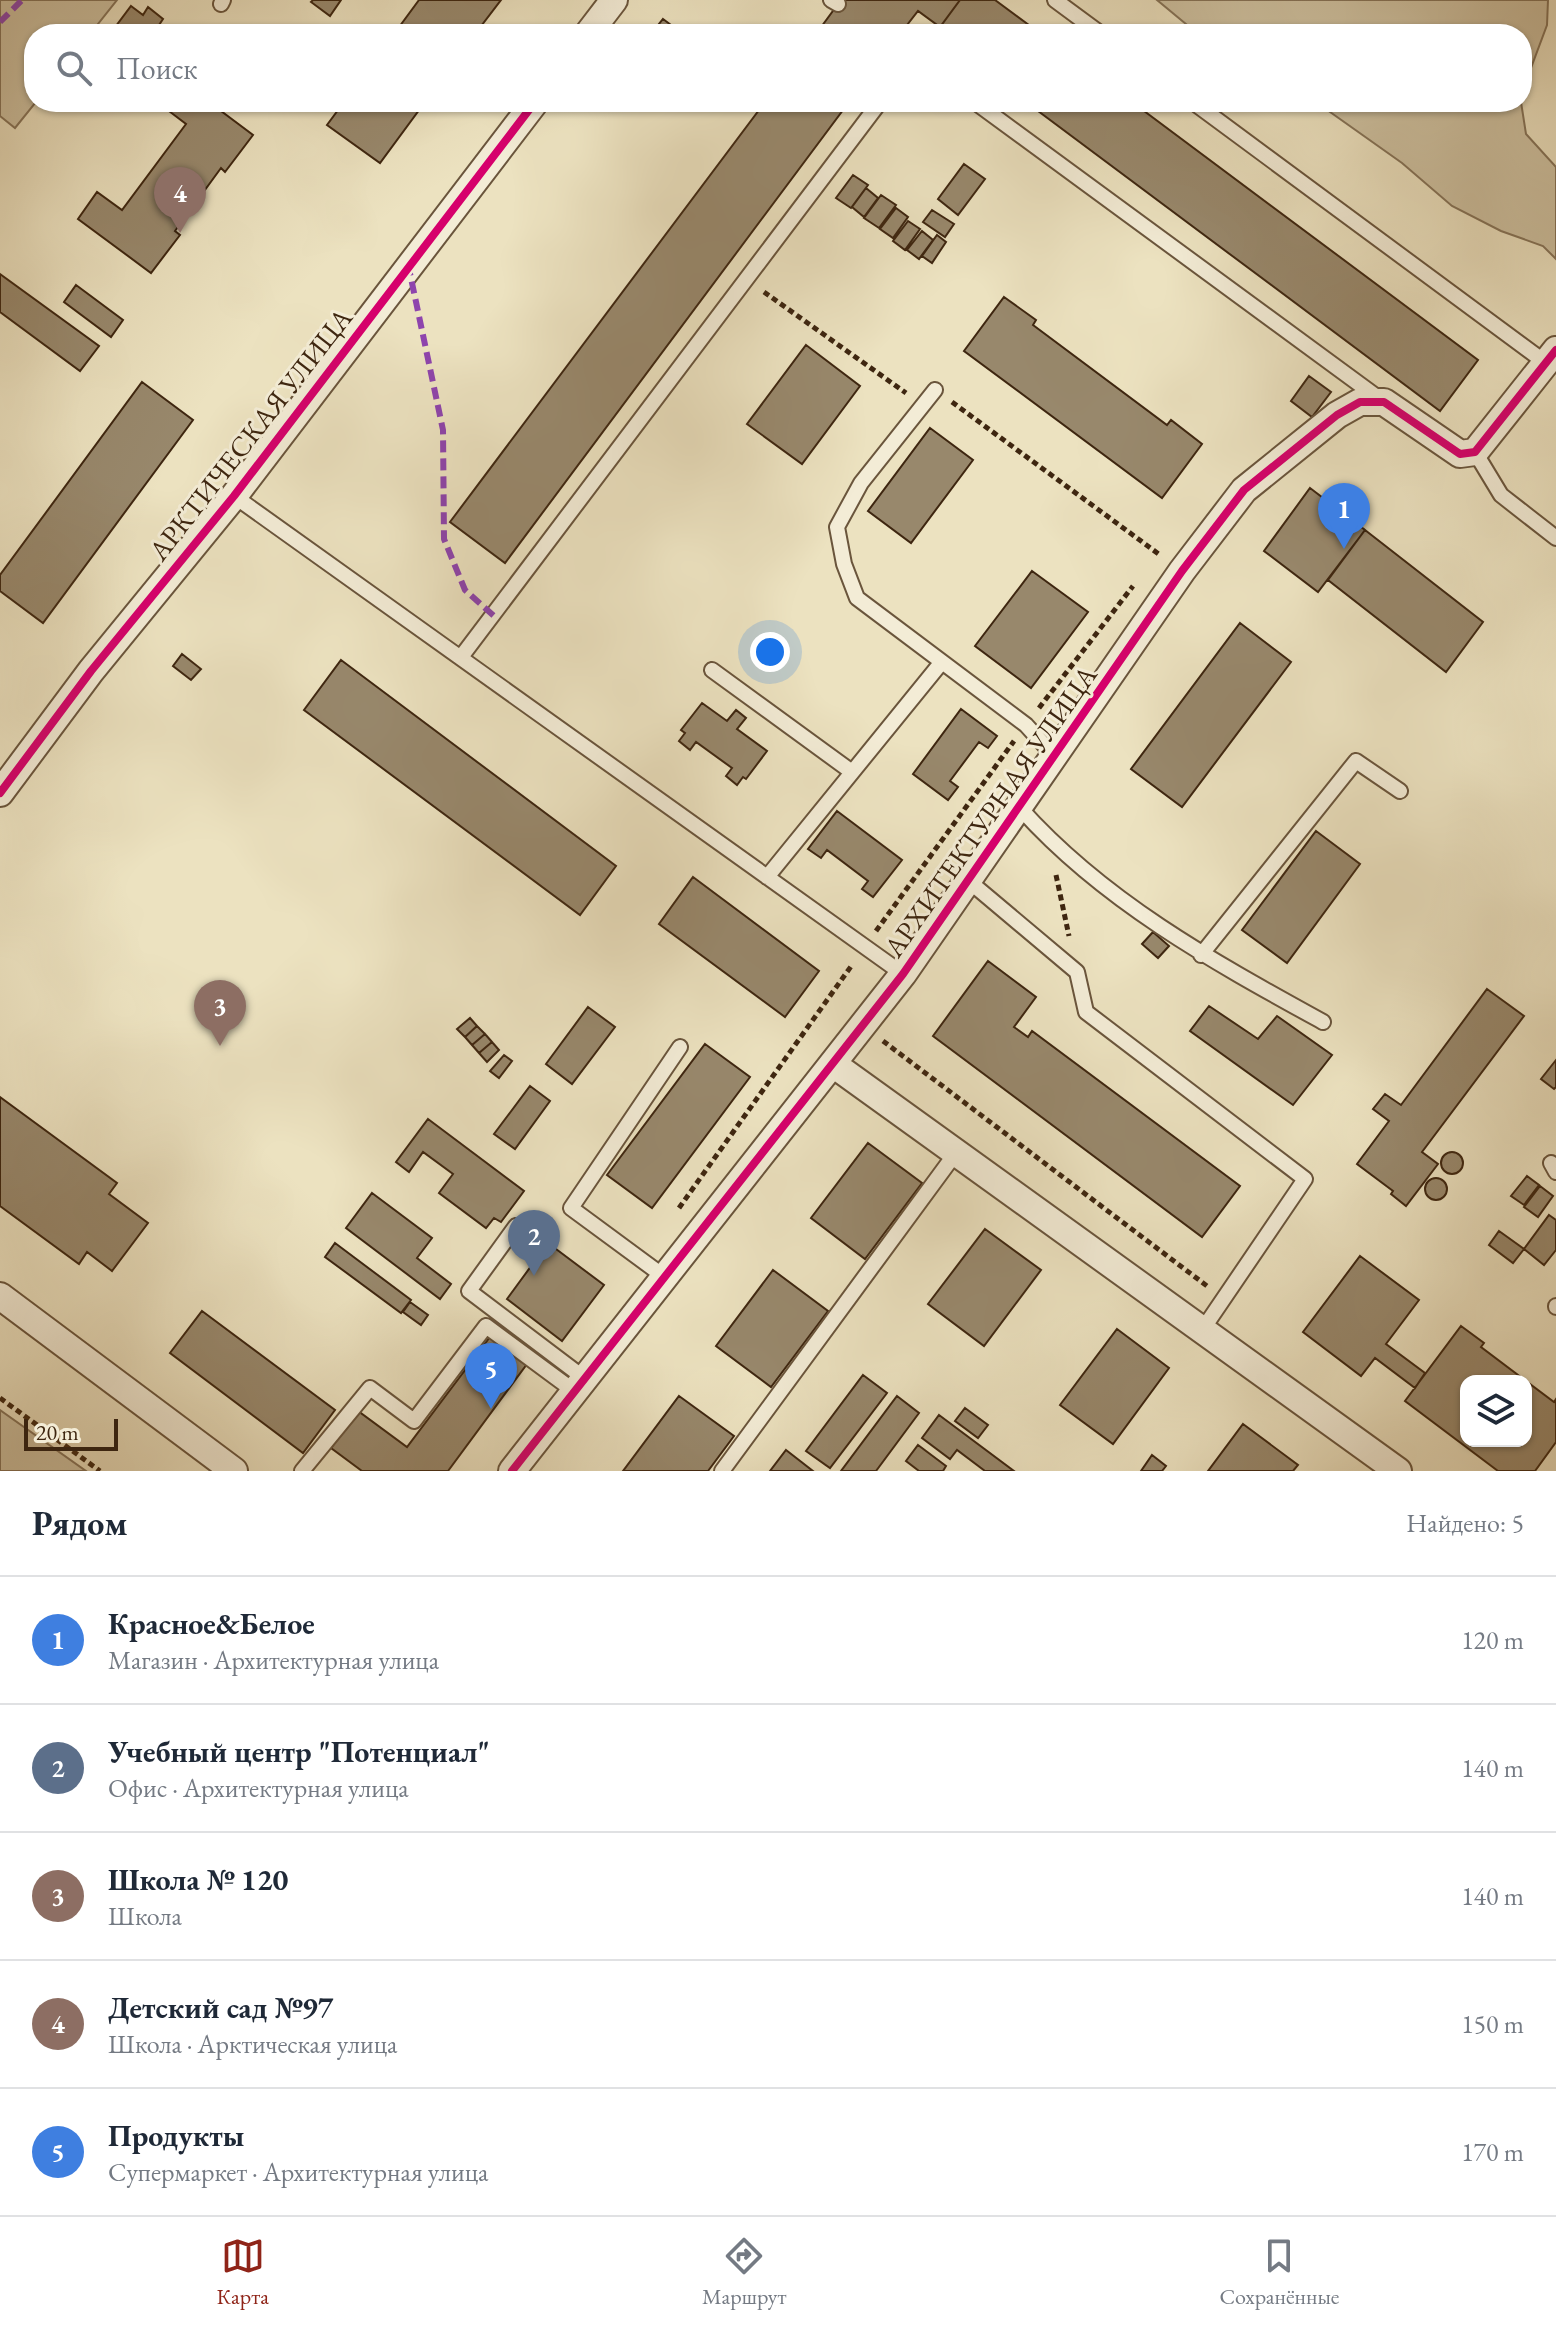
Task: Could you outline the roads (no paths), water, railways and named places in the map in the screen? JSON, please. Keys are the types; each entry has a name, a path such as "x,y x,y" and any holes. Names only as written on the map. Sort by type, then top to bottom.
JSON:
{"street":[{"path":"595,24 610,1"},
{"name":"АРКТИЧЕСКАЯ УЛИЦА","path":"0,793 91,671 234,496 527,112"},
{"path":"1384,402 1460,454 1475,452 1553,361"},
{"name":"АРХИТЕКТУРНАЯ УЛИЦА","path":"512,1471 903,974 970,882 1182,571 1244,490 1337,415 1360,402 1384,402"},
{"path":"833,1064 1398,1471"},
{"path":"0,1296 234,1471"}],"lane":[{"path":"1055,0 1087,24"},
{"path":"461,657 872,112"},
{"path":"989,112 1384,402"},
{"path":"1207,112 1553,361"},
{"path":"935,390 861,483 837,527 844,564 857,598 1026,725 1055,757"},
{"path":"1475,452 1501,495 1556,538"},
{"path":"234,496 903,974"},
{"path":"767,877 941,663"},
{"path":"712,670 852,772"},
{"path":"1201,955 1356,761 1400,791"},
{"path":"1020,808 1048,839 1158,927 1201,955 1323,1022"},
{"path":"970,882 1077,972 1086,1012 1305,1179 1203,1329"},
{"path":"666,1278 571,1208 680,1047"},
{"path":"722,1471 955,1154"},
{"path":"516,1226 469,1291 579,1384"},
{"path":"302,1471 370,1388 414,1421 486,1326 579,1384"}],"place":[{"name":"Детский сад №97","path":"180,233"},
{"name":"Красное&Белое","path":"1344,549"},
{"name":"Школа № 120","path":"220,1046"},
{"name":"Учебный центр \"Потенциал\"","path":"534,1276"},
{"name":"Продукты","path":"491,1409"}]}
